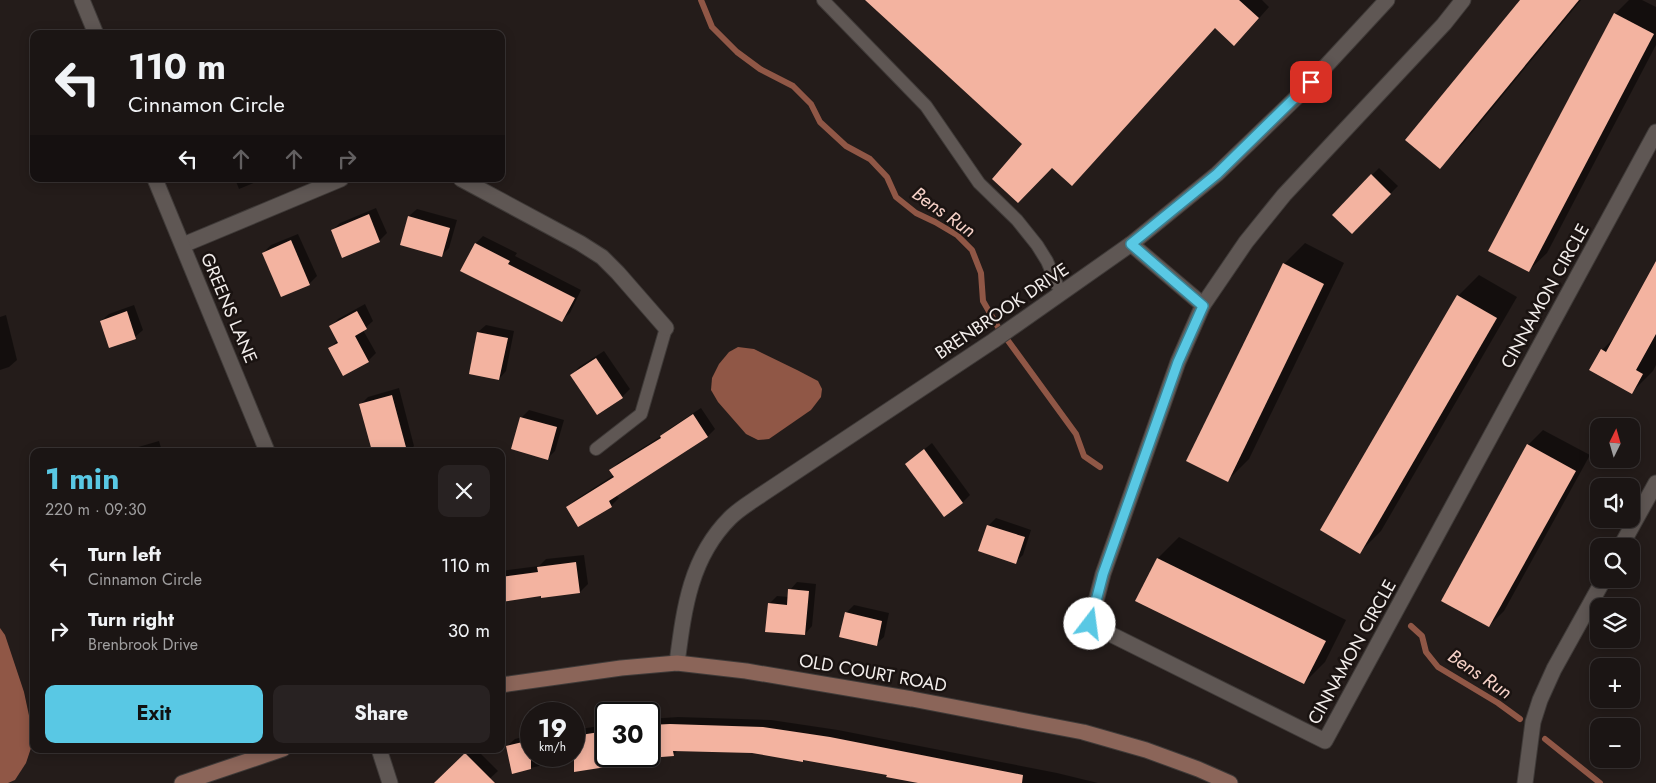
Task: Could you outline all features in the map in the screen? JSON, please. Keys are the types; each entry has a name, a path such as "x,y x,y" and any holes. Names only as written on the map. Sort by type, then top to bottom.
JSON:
{"main road":[{"name":"OLD COURT ROAD","path":"505,684 621,668 678,663 746,671 823,683 1083,732 1146,750 1230,783"},
{"path":"182,783 271,753"}],"street":[{"path":"82,0 94,30"},
{"name":"BRENBROOK DRIVE","path":"678,663 683,614 692,578 708,545 730,517 993,341 1131,244 1231,160 1299,95 1387,0"},
{"name":"CINNAMON CIRCLE","path":"1463,0 1437,31 1284,194 1246,242 1203,306 1178,362 1103,574 1090,624 1325,741 1656,132"},
{"name":"GREENS LANE","path":"156,182 267,448"},
{"path":"183,246 334,182"},
{"path":"467,182 580,243 602,257 666,328"},
{"path":"1131,244 1203,306"},
{"path":"1625,538 1656,483"},
{"path":"1525,783 1533,722 1540,700 1554,669 1599,588"},
{"path":"380,753 390,783"}],"lane":[{"path":"823,0 926,106 979,183 1017,220 1037,245 1047,261 1061,294"},
{"path":"596,449 641,414 666,328"}],"shaded area":[{"path":"738,347 754,349 797,370 818,381 822,389 821,397 811,410 769,439 758,440 746,434 718,402 711,390 712,378 719,364 729,352"},
{"path":"0,628 5,635 24,692 30,720 30,751 26,763 15,780 8,783 0,783"}],"building":[{"path":"865,0 1239,0 1259,18 1234,46 1215,28 1072,186 1052,168 1018,203 992,179 1022,144"},
{"path":"1520,0 1579,0 1440,169 1405,140"},
{"path":"1614,13 1654,34 1529,272 1488,251"},
{"path":"1371,174 1391,194 1352,234 1332,215"},
{"path":"369,214 380,242 342,258 331,230"},
{"path":"408,216 450,228 442,257 400,245"},
{"path":"291,240 310,285 281,297 262,253"},
{"path":"475,243 510,261 508,264 575,298 562,322 460,271"},
{"path":"1656,261 1656,334 1636,370 1643,374 1632,394 1589,370 1601,349 1606,352"},
{"path":"1283,263 1324,284 1228,482 1186,461"},
{"path":"1457,295 1497,318 1360,554 1320,530"},
{"path":"127,311 136,339 109,348 100,321"},
{"path":"357,311 367,329 355,336 369,362 343,376 328,348 338,343 329,326"},
{"path":"477,332 508,338 499,380 469,374"},
{"path":"596,358 623,398 597,415 570,375"},
{"path":"392,395 406,448 371,448 359,404"},
{"path":"693,414 708,437 609,501 612,507 578,527 566,507 614,477 609,470 661,438 660,436"},
{"path":"520,417 557,427 548,460 511,449"},
{"path":"1527,444 1576,471 1489,627 1441,601"},
{"path":"924,449 963,503 944,517 905,464"},
{"path":"987,525 1025,537 1016,564 978,551"},
{"path":"1157,558 1326,641 1304,684 1135,601"},
{"path":"576,562 580,593 505,601 505,576 538,572 537,567"},
{"path":"788,589 809,591 805,635 765,632 768,603 787,605"},
{"path":"845,612 882,621 877,646 839,637"},
{"path":"660,724 763,727 830,737 1023,775 1022,783 918,783 886,777 887,775 752,753 673,751 674,756 660,757"},
{"path":"595,733 595,767 606,767 574,772 574,767 585,767 585,734"},
{"path":"520,743 520,767 531,767 531,769 512,774 506,746"},
{"path":"465,753 495,783 434,783"}],"waterway":[{"name":"Bens Run","path":"701,0 712,27 737,52 760,69 793,86 811,104 820,122 846,146 870,159 887,177 896,197 916,213 957,235 972,250 981,273 983,301 998,327 1076,434 1084,456 1100,467"},
{"name":"Bens Run","path":"1411,626 1422,636 1426,652 1438,667 1498,703 1520,719"},
{"name":"Bens Run","path":"1545,739 1600,783"}],"route":[{"path":"1090,624 1103,574 1178,362 1203,306 1131,244 1217,174 1311,82"}]}
